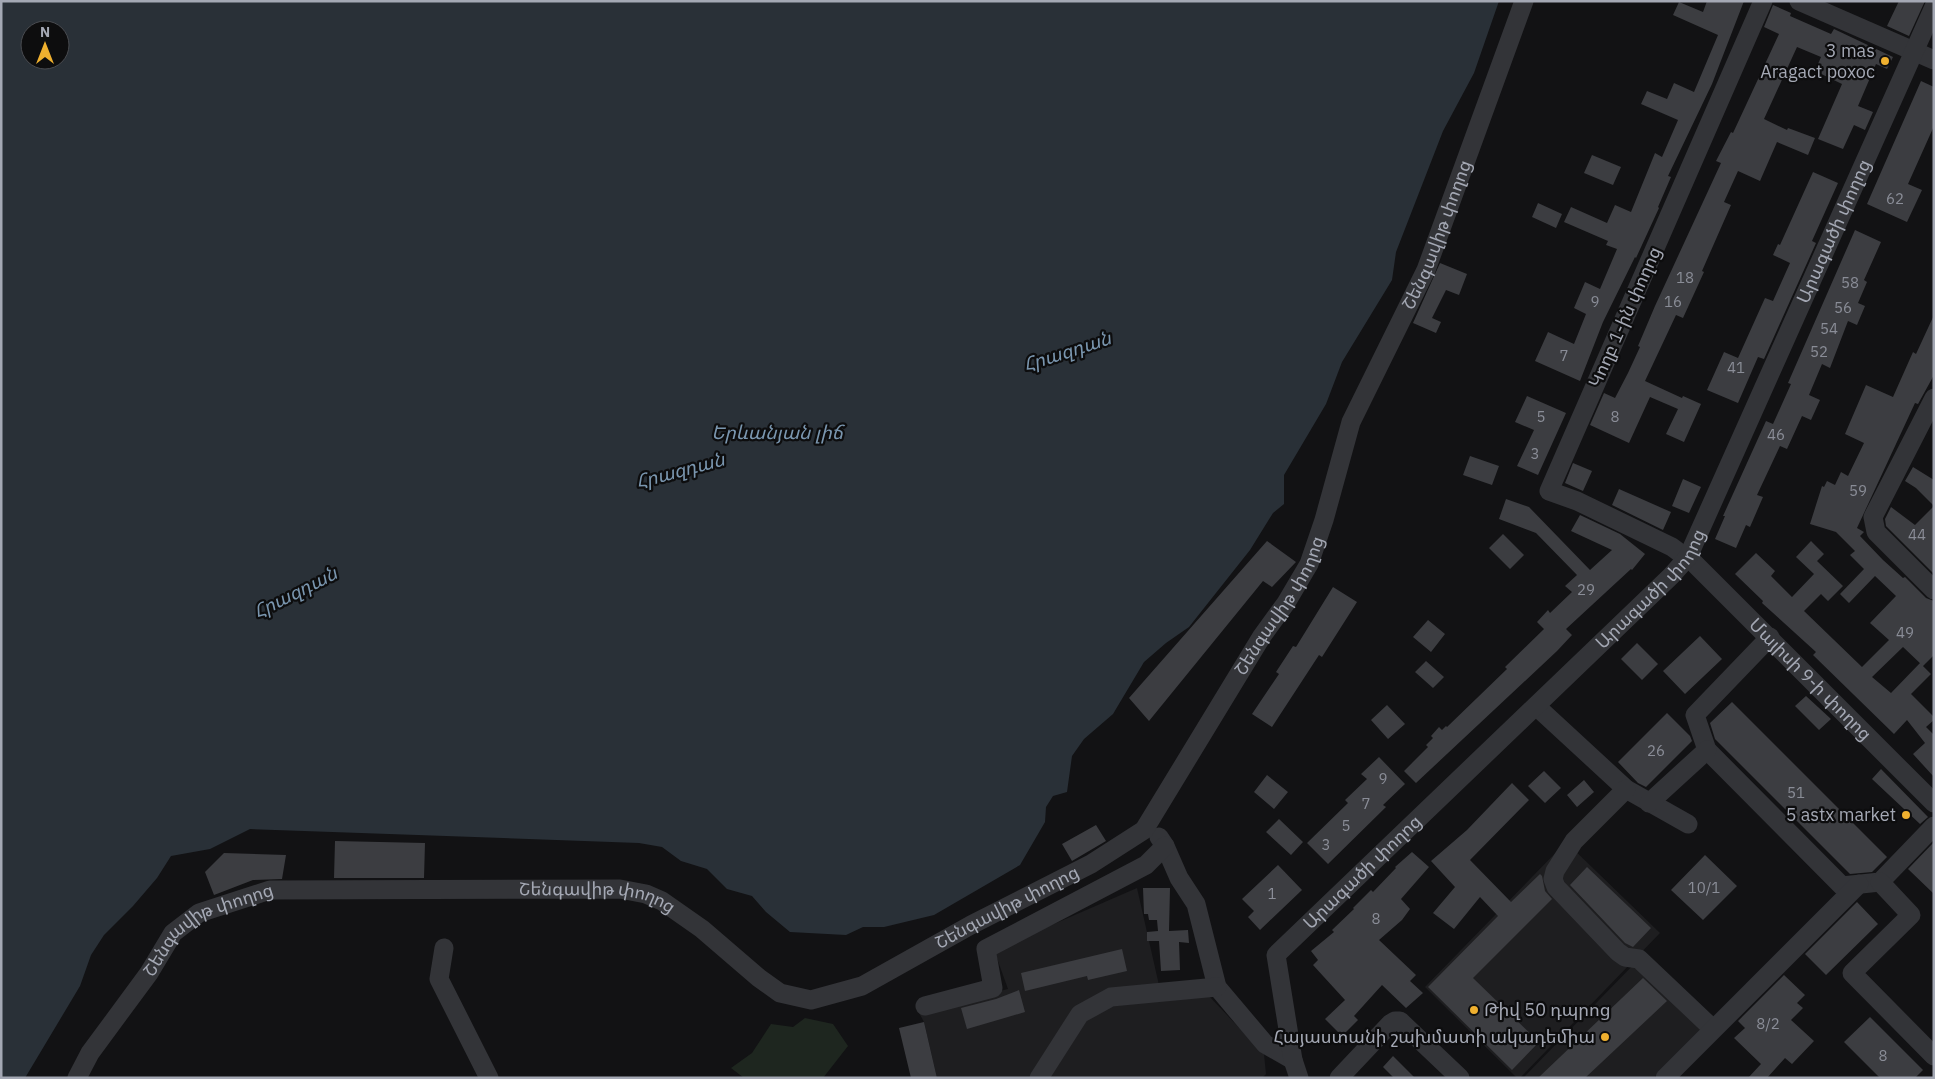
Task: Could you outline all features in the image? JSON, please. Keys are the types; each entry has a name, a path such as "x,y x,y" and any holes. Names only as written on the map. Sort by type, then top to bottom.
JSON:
{"street":[{"name":"Շենգավիթ փողոց","path":"77,1078 90,1053 150,974 173,933 199,913 270,890 612,889 646,894 681,912 725,947 758,978 780,993 811,1000 824,998 869,983 971,925 1091,864 1144,830 1262,636 1286,603 1309,564 1324,520 1351,422 1426,270 1524,1"},
{"name":"Կողբ 1-ին փողոց","path":"1688,557 1672,547 1586,506 1548,491 1763,1"},
{"path":"1799,1 1934,60"},
{"name":"Արագածի փողոց","path":"1296,1069 1276,955 1671,576 1688,557 1934,7"},
{"path":"1934,398 1873,517 1876,532 1934,590"},
{"name":"Մայիսի 9-ի փողոց","path":"1688,557 1934,802"},
{"path":"1770,637 1695,715 1707,750 1842,886 1880,882 1934,826"},
{"path":"1536,706 1626,789 1688,824"},
{"path":"1649,803 1707,750"},
{"path":"1626,789 1574,841 1554,871 1553,879 1556,887 1618,952 1624,957 1639,959 1713,1029"},
{"path":"1144,830 1159,837 1179,878 1196,904 1217,987 1265,1044 1296,1069"},
{"path":"925,1006 994,988 986,950 1146,865 1165,846"},
{"path":"1880,882 1911,915 1852,973 1934,1056"},
{"path":"1665,1078 1859,884"},
{"path":"444,948 439,980 489,1078"},
{"path":"1039,1078 1080,1014 1111,997 1217,987"},
{"path":"1339,1078 1395,1021 1400,1021 1460,1078"}],"shaded area":[{"path":"1566,842 1660,933 1520,1078 1517,1078 1425,987"},
{"path":"1137,888 1161,994 1208,995 1264,1054 1266,1074 1262,1078 937,1078 924,1022 918,1011 1008,989 994,950"},
{"path":"1638,960 1705,1026 1654,1078 1523,1078"},
{"path":"805,1018 833,1024 848,1046 823,1078 744,1078 731,1068 752,1053 771,1024 793,1027"}],"water":[{"name":"Երևանյան լիճ","path":"1,1 1499,1 1474,73 1443,131 1396,252 1392,280 1342,362 1326,404 1284,475 1284,504 1273,513 1250,550 1189,627 1144,662 1113,714 1084,739 1072,756 1067,792 1053,796 1046,807 1045,822 1020,865 934,915 884,927 863,927 846,935 790,932 766,912 752,896 727,889 707,869 681,861 662,847 639,843 250,829 210,849 171,856 157,878 104,935 91,955 80,986 25,1078 1,1078"}],"building":[{"path":"1707,1 1744,1 1712,84 1668,176 1671,177 1659,208 1603,322 1580,381 1535,361 1548,332 1574,344 1586,314 1574,308 1585,282 1600,289 1617,249 1606,245 1608,241 1564,222 1571,207 1607,223 1615,205 1631,212 1655,153 1662,157 1678,120 1641,104 1647,91 1667,99 1674,83 1694,92 1718,35 1673,15 1679,2 1703,12"},
{"path":"1899,1 1925,1 1909,36 1887,26"},
{"path":"1773,5 1791,13 1790,16 1831,34 1834,29 1893,57 1887,69 1876,64 1858,106 1873,112 1865,130 1854,125 1843,149 1818,139 1842,84 1815,71 1821,57 1797,47 1764,119 1787,130 1788,128 1815,138 1808,155 1777,142 1760,181 1738,171 1724,202 1731,205 1702,271 1704,272 1683,318 1676,315 1645,381 1682,398 1683,396 1701,404 1684,442 1666,434 1678,409 1650,397 1629,443 1590,425 1604,393 1615,398 1628,373 1655,306 1721,163 1716,161 1731,132 1733,133 1779,34 1764,27"},
{"path":"1921,81 1934,87 1934,126 1908,184 1922,190 1907,222 1867,204"},
{"path":"1592,155 1621,167 1613,185 1584,173"},
{"path":"1813,172 1838,183 1812,241 1816,243 1764,359 1758,357 1738,403 1707,390 1724,352 1738,358 1765,298 1773,301 1790,263 1773,255 1778,244 1780,245"},
{"path":"1538,203 1562,214 1556,228 1532,217"},
{"path":"1855,230 1881,242 1864,280 1867,282 1858,303 1865,306 1857,325 1848,321 1830,368 1822,364 1809,395 1820,400 1811,420 1802,416 1787,449 1780,446 1757,495 1763,497 1750,527 1746,525 1736,548 1715,539 1725,516 1723,516 1766,421 1773,424 1791,384 1788,383"},
{"path":"1440,263 1467,274 1459,295 1446,290 1432,318 1441,322 1436,333 1413,323"},
{"path":"1934,315 1934,375 1918,404 1915,403 1857,528 1864,532 1860,536 1883,560 1903,578 1905,577 1926,598 1934,601 1934,655 1923,666 1931,674 1911,694 1934,717 1934,720 1926,727 1934,735 1934,777 1913,754 1925,743 1907,720 1894,734 1813,655 1816,652 1762,603 1763,601 1735,574 1756,553 1775,571 1771,576 1792,597 1814,574 1796,557 1811,541 1824,554 1817,561 1843,586 1828,601 1821,594 1804,611 1862,667 1889,640 1870,623 1896,596 1875,576 1849,603 1840,594 1864,569 1850,555 1855,551 1836,532 1810,524 1822,486 1824,487 1827,481 1835,485 1841,472 1848,476 1864,443 1845,434 1866,385 1893,397 1913,352 1916,354","holes":["1903,647 1920,663 1891,693 1872,677"]},
{"path":"1527,396 1566,413 1538,475 1517,466 1534,430 1515,422"},
{"path":"1470,456 1499,466 1492,485 1463,475"},
{"path":"1573,463 1592,471 1583,491 1565,483"},
{"path":"1913,467 1934,480 1934,506 1916,488 1905,481"},
{"path":"1683,479 1701,487 1689,513 1672,506"},
{"path":"1619,489 1671,512 1663,530 1612,505"},
{"path":"1506,499 1529,507 1590,570 1612,550 1571,531 1580,515 1620,534 1645,554 1632,570 1566,629 1572,635 1557,651 1416,783 1404,771 1428,747 1426,745 1433,738 1431,736 1439,727 1442,730 1447,727 1507,669 1505,667 1544,629 1537,622 1548,610 1550,613 1572,592 1565,586 1577,575 1536,533 1499,519"},
{"path":"1934,506 1934,574 1886,526 1885,519 1891,507 1915,525"},
{"path":"1503,534 1524,555 1510,569 1489,548"},
{"path":"1267,541 1296,562 1272,587 1263,581 1149,721 1129,698"},
{"path":"1333,587 1357,602 1322,657 1319,655 1272,727 1252,714 1279,674 1276,672 1293,646 1296,647"},
{"path":"1428,620 1445,634 1431,652 1413,637"},
{"path":"1700,636 1722,659 1685,694 1663,671"},
{"path":"1637,643 1658,664 1642,680 1621,659"},
{"path":"1426,661 1444,677 1433,688 1415,672"},
{"path":"1806,696 1831,719 1819,730 1795,706"},
{"path":"1732,702 1887,857 1872,872 1850,874 1715,739 1710,723"},
{"path":"1387,705 1405,724 1388,739 1371,720"},
{"path":"1667,713 1690,736 1692,741 1646,787 1638,783 1618,762"},
{"path":"1379,757 1405,784 1383,805 1386,807 1328,864 1307,843 1348,803 1345,800 1367,779 1361,774"},
{"path":"1881,769 1928,817 1920,824 1872,779"},
{"path":"1544,771 1561,788 1545,803 1528,786"},
{"path":"1267,775 1288,792 1274,809 1254,792"},
{"path":"1584,780 1594,792 1577,807 1567,795"},
{"path":"1512,783 1529,800 1470,860 1511,902 1540,874 1545,891 1552,899 1473,978 1539,1042 1512,1070 1428,987 1498,916 1480,897 1454,929 1433,913 1455,887 1431,861 1467,830"},
{"path":"1279,819 1303,842 1291,855 1266,832"},
{"path":"1096,825 1106,841 1072,861 1062,844"},
{"path":"335,841 425,843 424,878 334,878"},
{"path":"1934,842 1934,894 1908,869"},
{"path":"1412,852 1429,867 1401,899 1410,909 1402,920 1379,940 1416,975 1410,981 1423,993 1406,1008 1382,985 1354,1016 1358,1020 1342,1036 1325,1019 1345,1000 1313,965 1318,960 1311,951 1334,932 1332,930 1353,908 1371,890 1373,892 1395,867"},
{"path":"224,853 286,855 282,879 253,880 214,895 205,872"},
{"path":"1705,855 1737,886 1703,920 1671,890"},
{"path":"1278,865 1302,890 1260,930 1248,917 1254,911 1242,899"},
{"path":"1587,867 1651,928 1633,947 1625,943 1570,885"},
{"path":"1143,888 1170,888 1169,931 1188,930 1189,943 1179,942 1180,970 1161,971 1159,941 1147,941 1147,932 1158,931 1157,920 1149,920 1148,914 1144,914"},
{"path":"1857,902 1878,924 1826,975 1805,954"},
{"path":"1122,949 1127,971 1088,980 1087,976 1025,991 1021,973"},
{"path":"1784,975 1805,995 1797,1003 1803,1008 1791,1020 1814,1041 1792,1064 1785,1058 1767,1078 1748,1078 1761,1064 1734,1038 1745,1028 1738,1021"},
{"name":"Հայաստանի շախմատի ակադեմիա","path":"1643,978 1667,1001 1585,1078 1538,1078"},
{"path":"1019,990 1025,1012 967,1029 961,1008 996,999"},
{"path":"1870,1017 1923,1070 1915,1078 1880,1078 1844,1042"},
{"path":"924,1022 937,1078 911,1078 899,1028"},
{"path":"1393,1056 1415,1078 1394,1078 1383,1067"}],"place":[{"name":"3 mas Aragact poxoc","path":"1885,61"},
{"name":"5 astx market","path":"1906,815"},
{"name":"Թիվ 50 դպրոց","path":"1474,1010"},
{"name":"Հայաստանի շախմատի ակադեմիա","path":"1605,1037"}],"water label":[{"name":"Հրազդան","path":"1067,351"},
{"name":"Հրազդան","path":"680,470"},
{"name":"Հրազդան","path":"295,592"}]}
